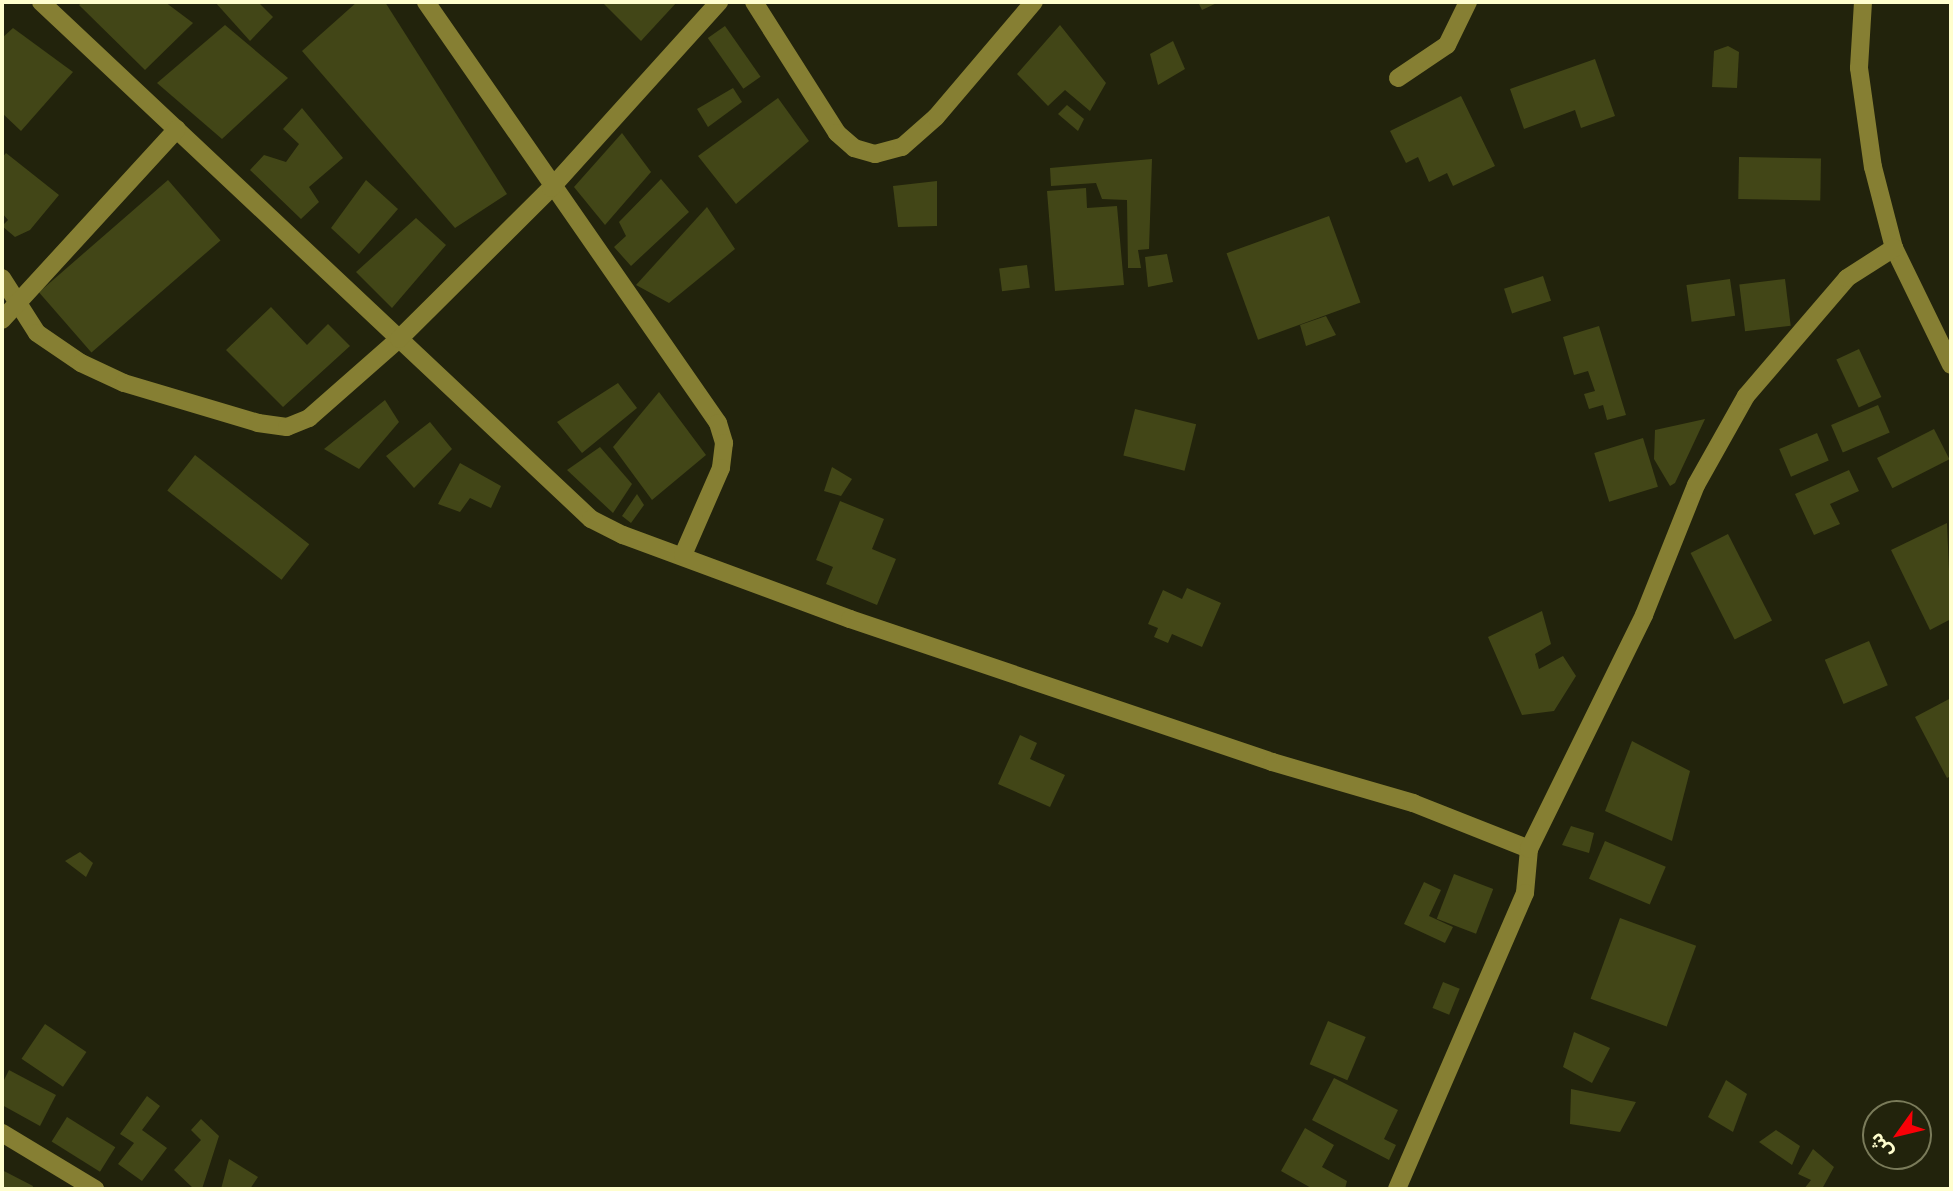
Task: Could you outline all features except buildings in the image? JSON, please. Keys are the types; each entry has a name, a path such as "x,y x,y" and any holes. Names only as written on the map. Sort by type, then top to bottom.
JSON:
{"street":[{"path":"41,2 591,519 624,536 683,555 850,619 1180,731 1413,803 1529,849"},
{"path":"426,2 551,188 718,423 724,443 721,468 683,555"},
{"path":"2,278 37,333 113,378 258,423 287,427 309,418 400,339 551,188 719,2"},
{"path":"754,2 837,133 854,148 875,154 902,147 936,117 1034,2"},
{"path":"1398,78 1447,45 1468,2"},
{"path":"1863,2 1859,68 1873,167 1894,248 1951,365"},
{"path":"2,320 177,129"},
{"path":"1397,1189 1525,893 1529,849 1644,615 1696,485 1746,396 1847,278 1894,248"},
{"path":"2,1133 95,1189"}]}
